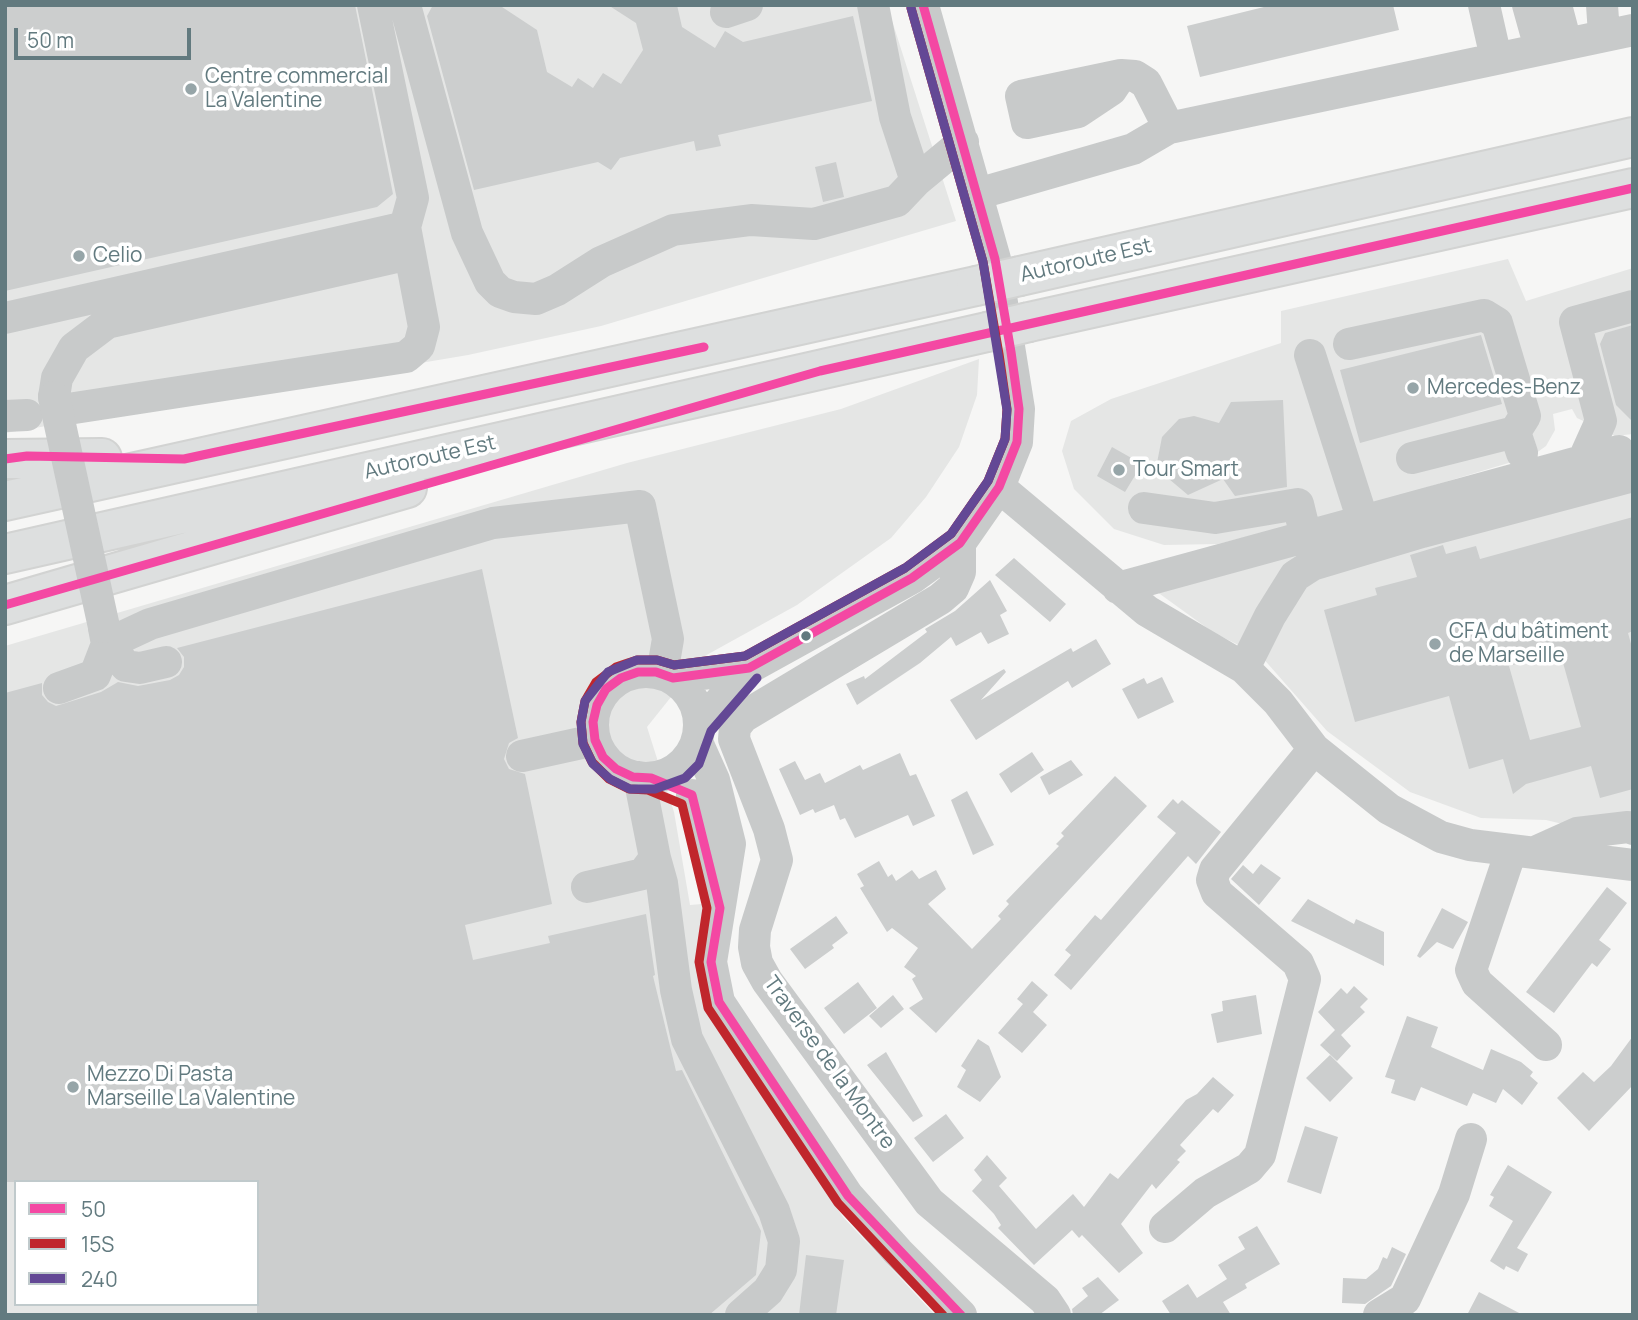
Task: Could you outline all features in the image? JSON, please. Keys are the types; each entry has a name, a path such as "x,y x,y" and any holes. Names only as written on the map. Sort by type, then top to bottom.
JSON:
{"highway":[{"name":"Autoroute Est","path":"5,500 976,286 1633,137"},
{"name":"Autoroute Est","path":"5,554 1633,188"},
{"path":"5,605 820,371"},
{"path":"5,459 184,459"}],"street":[{"path":"61,403 406,357 419,346 424,327 407,241 413,198 373,5"},
{"path":"405,5 467,233 490,282 500,292 536,299 557,290 601,262 673,230 751,220 814,224 873,209 897,201 916,181 963,142"},
{"path":"873,5 895,117 916,181"},
{"path":"728,827 709,803 616,769 603,757 595,740 593,722 597,705 606,690 621,678 638,672 668,676 749,668 912,578 960,543 999,487 1017,442 1019,409 995,260 923,5"},
{"path":"1484,5 1496,58"},
{"path":"1528,5 1553,46"},
{"path":"1553,46 1556,5"},
{"path":"977,194 1133,149 1169,128 1553,46 1613,23"},
{"path":"1121,75 1135,76 1146,83 1169,128"},
{"path":"5,318 407,241"},
{"path":"166,662 140,668 126,666 106,636 57,378 74,348 107,323 407,241"},
{"path":"1583,461 1601,421 1575,322 1633,306"},
{"path":"1349,344 1483,314 1497,323 1525,416 1515,432 1412,458"},
{"path":"1310,355 1363,521"},
{"path":"1515,432 1528,475"},
{"path":"1118,588 1583,461 1626,463"},
{"path":"1244,668 1270,616 1295,576 1312,565 1422,532 1626,463"},
{"path":"999,487 1118,588 1159,618 1244,668 1278,702 1314,749 1389,809 1416,825 1460,842 1632,864"},
{"path":"1144,508 1215,518 1298,504 1306,537"},
{"path":"106,636 493,523 640,506 668,639 668,676"},
{"name":"Traverse de la Montre","path":"960,543 960,572 953,588 940,599 743,717 735,727 734,739 769,829 777,860 755,930 754,947 757,963 767,981 929,1202 1045,1300 1055,1315"},
{"path":"59,688 95,675 106,636"},
{"path":"645,778 679,767 690,756 698,734 749,668"},
{"path":"668,676 688,691 697,707 698,734 728,827 730,844 711,962 719,1002 848,1196 898,1252 961,1315"},
{"path":"522,756 595,740"},
{"path":"1165,1227 1205,1193 1249,1168 1260,1155 1305,979 1298,963 1217,893 1212,880 1215,870 1314,749"},
{"path":"645,778 676,990 687,1039 774,1210 784,1241 781,1270 768,1292 741,1315"},
{"path":"692,795 720,908"},
{"path":"1546,1045 1477,982 1471,970 1524,851 1577,833 1633,829"},
{"path":"587,887 643,874 655,858"},
{"path":"1379,1315 1405,1299 1454,1194 1471,1139"}],"shaded area":[{"path":"5,5 887,5 956,221 601,326 468,355 5,433"},
{"path":"1508,259 1526,301 1633,268 1633,434 1615,436 1577,418 1572,409 1553,414 1555,430 1546,446 1532,456 1348,511 1218,544 1164,545 1114,529 1074,489 1062,451 1071,421 1111,399 1281,343 1281,311"},
{"path":"979,359 977,395 959,447 926,497 891,538 797,605 703,657 647,727 674,812 690,905 702,904 706,919 704,1003 715,1026 843,1217 935,1315 5,1315 5,646 627,463 841,409"},
{"name":"CFA du bâtiment de Marseille","path":"1633,459 1633,814 1575,827 1546,820 1481,818 1410,792 1327,731 1261,656 1214,633 1153,589"}],"building":[{"name":"Centre commercial La Valentine","path":"5,5 355,5 393,194 377,207 5,291"},
{"path":"433,5 499,5 537,30 547,72 572,87 578,78 593,88 603,73 621,84 643,50 636,23 608,5 677,5 682,27 715,48 725,31 743,42 853,16 872,101 718,135 721,146 696,151 694,141 620,158 611,170 598,162 474,190 427,16"},
{"path":"1272,5 1393,5 1399,30 1200,77 1187,26"},
{"path":"836,162 844,197 823,202 815,167"},
{"path":"1633,325 1633,422 1616,405 1600,344 1605,333"},
{"path":"1481,335 1502,404 1360,443 1340,370"},
{"path":"1283,400 1287,487 1235,496 1223,479 1188,495 1169,479 1157,463 1162,437 1179,419 1194,416 1219,423 1231,402"},
{"name":"Tour Smart","path":"1112,447 1142,464 1125,492 1097,476"},
{"path":"1633,517 1633,631 1628,633 1633,651 1633,789 1600,798 1591,766 1526,784 1513,794 1503,759 1469,769 1449,696 1355,722 1324,610 1377,595 1375,588 1417,577 1410,555 1443,545 1446,554 1476,546 1480,559","holes":["1560,652 1581,727 1530,740 1509,666"]},
{"path":"1014,558 1066,604 1050,622 995,575"},
{"path":"482,569 518,738 509,743 504,759 509,769 525,774 552,904 465,925 473,960 550,943 548,936 646,914 653,976 676,1071 682,1070 761,1231 756,1275 709,1315 257,1315 259,1180 5,1182 5,693 42,683 42,695 56,706 101,692 118,682 138,686 170,680 179,675 184,667 184,657 177,648"},
{"path":"990,580 1007,611 1000,615 1009,634 988,644 981,632 956,646 951,637 920,663 857,705 846,684 864,676 865,679 927,632 925,629 955,611"},
{"path":"1096,639 1111,664 1072,688 1068,681 976,740 950,700 1004,669 1006,672 981,700 1071,648 1073,652"},
{"path":"1162,677 1174,702 1138,719 1122,689 1144,678 1147,684"},
{"path":"1032,752 1044,770 1011,793 999,774"},
{"path":"900,753 910,776 916,774 935,816 913,826 908,815 855,838 845,818 840,820 834,805 815,813 813,809 800,815 779,769 795,761 805,780 820,773 825,783 860,765 863,770"},
{"path":"1071,760 1083,775 1049,795 1040,777"},
{"path":"1115,776 1147,806 936,1033 909,1008 923,999 912,979 916,976 904,967 918,948 892,928 887,932 860,888 864,886 857,874 879,861 888,877 892,874 896,881 912,870 919,879 936,870 946,889 928,904 972,949 1001,919 998,916 1009,904 1006,901 1059,846 1056,844 1064,836 1061,833"},
{"path":"967,791 994,845 973,855 951,800"},
{"path":"1173,799 1178,804 1182,800 1221,832 1196,864 1188,856 1071,990 1054,975 1071,955 1065,950 1095,915 1101,920 1176,833 1157,817"},
{"path":"1261,864 1281,878 1259,905 1231,879 1243,865 1253,874"},
{"path":"1607,887 1627,903 1599,940 1611,949 1597,967 1592,963 1554,1013 1526,992"},
{"path":"1308,899 1354,924 1356,919 1384,932 1384,966 1291,921"},
{"path":"1442,908 1468,922 1453,949 1437,942 1420,958 1417,956"},
{"path":"836,916 848,933 832,945 834,948 805,969 790,949"},
{"path":"1032,981 1048,995 1033,1012 1047,1025 1022,1053 998,1033 1023,1004 1017,999"},
{"path":"858,982 877,1008 844,1034 824,1008"},
{"path":"1354,986 1368,999 1360,1007 1365,1012 1341,1035 1351,1046 1337,1061 1320,1045 1335,1030 1318,1012 1341,988 1347,994"},
{"path":"893,995 904,1009 881,1028 869,1016"},
{"path":"1256,995 1262,1034 1217,1043 1211,1014 1223,1011 1222,1001"},
{"path":"1407,1016 1438,1027 1431,1047 1483,1070 1491,1049 1521,1062 1533,1072 1530,1076 1538,1083 1522,1105 1503,1089 1496,1103 1473,1093 1467,1106 1421,1087 1415,1101 1391,1093 1395,1080 1385,1077"},
{"path":"1633,1036 1633,1085 1589,1131 1557,1098 1583,1072 1594,1082 1611,1066"},
{"path":"978,1039 989,1046 1001,1077 980,1102 957,1087 966,1070 961,1066"},
{"path":"886,1052 923,1116 913,1122 867,1065"},
{"path":"1330,1055 1353,1078 1330,1102 1306,1078"},
{"path":"1213,1077 1234,1095 1218,1113 1213,1109 1180,1145 1186,1151 1177,1160 1180,1162 1156,1189 1152,1184 1121,1224 1143,1253 1119,1273 1082,1235 1079,1238 1072,1230 1034,1265 998,1228 1001,1225 994,1214 972,1191 982,1180 974,1170 987,1155 1007,1178 999,1186 1036,1229 1073,1194 1084,1207 1110,1173 1118,1179 1186,1100 1197,1094"},
{"path":"946,1114 964,1138 933,1162 914,1138"},
{"path":"1305,1126 1338,1137 1321,1194 1287,1182"},
{"path":"1508,1165 1552,1192 1517,1248 1528,1254 1518,1272 1506,1266 1504,1270 1490,1261 1513,1221 1489,1206 1494,1197 1490,1195"},
{"path":"1257,1226 1280,1264 1245,1284 1247,1288 1223,1302 1231,1315 1171,1315 1162,1301 1188,1284 1197,1298 1227,1279 1218,1265 1245,1249 1238,1237"},
{"path":"1392,1247 1406,1254 1391,1286 1365,1304 1342,1303 1343,1278 1366,1279 1378,1269 1383,1257 1387,1259"},
{"path":"806,1255 844,1260 836,1315 799,1315"},
{"path":"1098,1277 1119,1300 1099,1315 1073,1315 1072,1309 1088,1296 1082,1288"},
{"path":"1479,1292 1523,1315 1467,1315"}],"transit line":[{"name":"50","path":"923,5 995,259 1011,352 1019,409 1017,442 999,487 960,543 912,578 749,668 673,678 656,672 638,672 621,678 606,689 597,705 593,722 595,740 603,757 616,769 633,777 651,778 692,795 720,908 711,962 719,1002 848,1196 961,1315"},
{"name":"15S","path":"911,8 983,262 999,354 1007,409 1005,439 988,481 951,534 905,568 745,656 674,665 657,660 637,660 616,667 596,682 585,701 581,722 583,743 592,762 609,779 629,789 648,790 682,804 707,908 699,962 708,1008 838,1203 943,1315"},
{"name":"240","path":"757,678 711,731 699,764 685,778 655,789 630,789 610,779 593,764 583,744 581,722 585,701 608,672 637,660 657,660 674,665 745,656 905,568 951,534 988,481 1005,439 1007,410 983,262 911,8"},
{"name":"50","path":"5,605 820,371 1633,188"},
{"name":"50","path":"5,459 27,456 184,459 704,347"}],"place":[{"name":"Centre commercial La Valentine","path":"191,89"},
{"name":"Celio","path":"79,256"},
{"name":"Mercedes-Benz","path":"1413,388"},
{"name":"Tour Smart","path":"1119,470"},
{"name":"CFA du bâtiment de Marseille","path":"1435,644"},
{"name":"Mezzo Di Pasta Marseille La Valentine","path":"73,1087"}]}
